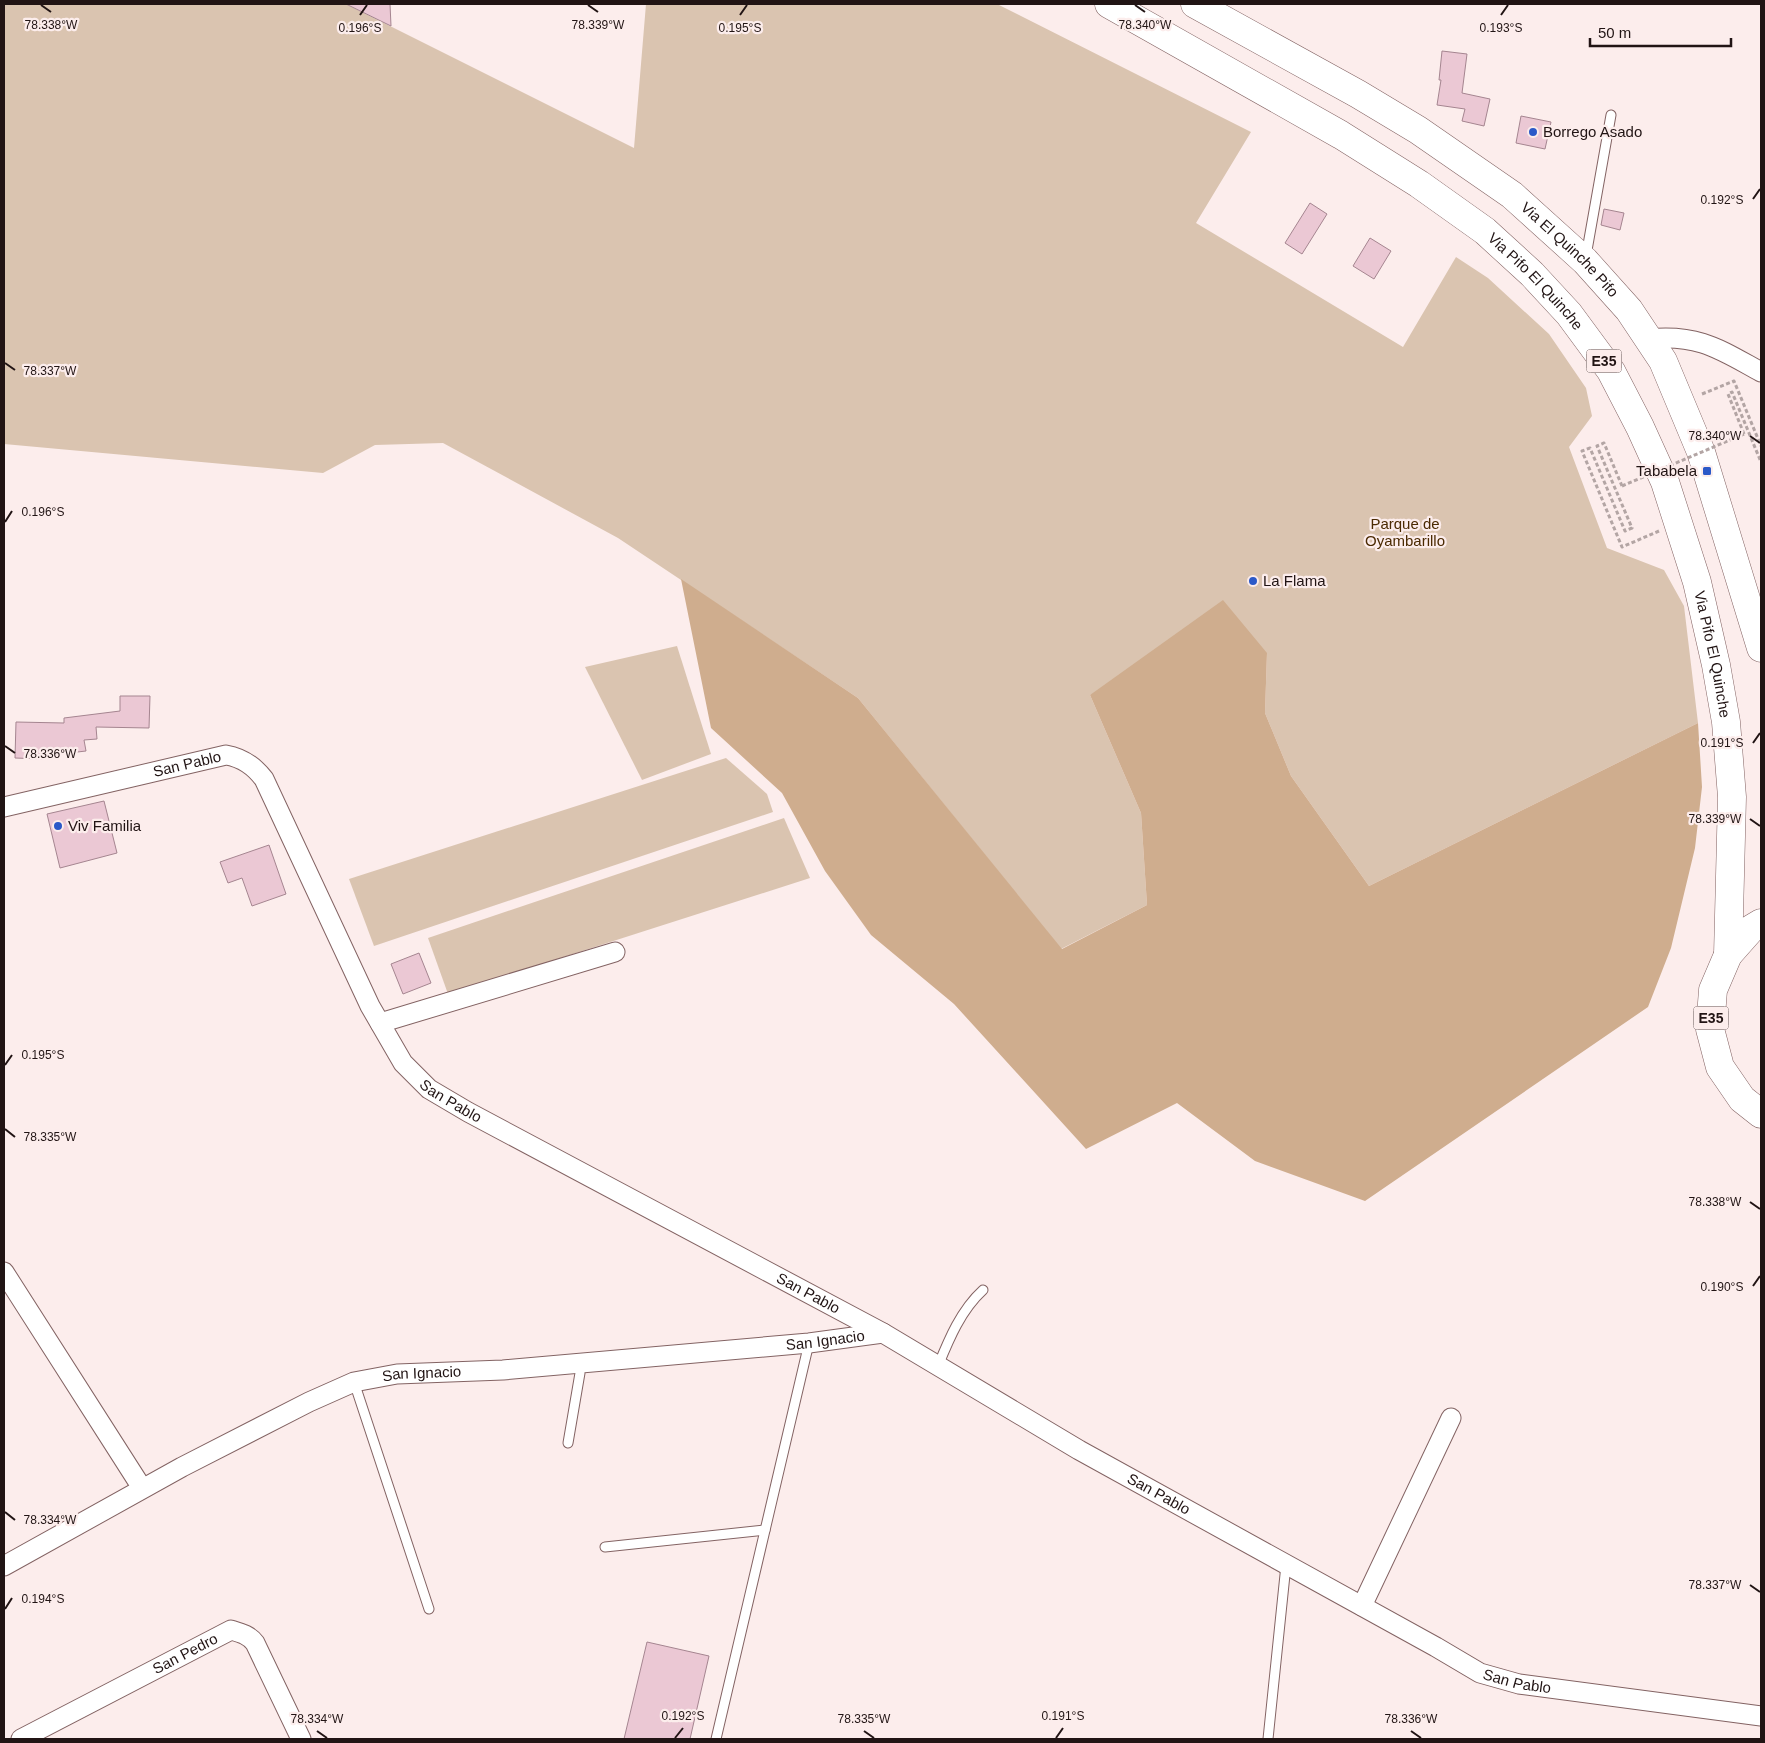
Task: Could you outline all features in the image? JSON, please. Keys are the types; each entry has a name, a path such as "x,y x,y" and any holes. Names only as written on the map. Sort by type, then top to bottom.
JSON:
{"highway":[{"name":"Via Pifo El Quinche","path":"1109,4 1340,135 1419,184 1492,237 1532,274 1569,314 1611,371 1640,427 1665,482 1697,582 1716,666 1726,722 1732,797 1728,955"},
{"name":"Via El Quinche Pifo","path":"1195,4 1358,94 1418,130 1512,195 1585,261 1629,310 1663,361 1701,452 1761,648"},
{"name":"E35","path":"1761,922 1750,929 1728,955 1713,990 1710,1029 1720,1067 1742,1099 1761,1114"}],"street":[{"path":"1648,339 1675,337 1700,341 1718,348 1761,372"},
{"name":"San Pablo","path":"4,807 226,754 245,761 256,769 264,779 370,1006 403,1063 429,1090 883,1334 1079,1450 1480,1673 1519,1684 1761,1716"},
{"path":"380,1023 615,952"},
{"path":"4,1272 142,1488"},
{"name":"San Ignacio","path":"4,1566 142,1488 309,1402 354,1382 397,1374 502,1370 809,1343 883,1334"},
{"path":"1362,1606 1451,1418"},
{"name":"San Pedro","path":"21,1739 231,1630 241,1633 255,1643 301,1739"}],"lane":[{"path":"1585,261 1611,115"},
{"path":"938,1366 960,1319 974,1297 983,1290"},
{"path":"716,1739 809,1343"},
{"path":"568,1443 580,1363"},
{"path":"354,1382 429,1609"},
{"path":"605,1547 765,1530"},
{"path":"1268,1739 1286,1564"}],"path":[{"path":"1680,403 1734,380 1761,446"},
{"path":"1678,522 1622,546 1582,451 1590,448 1625,531 1632,528 1598,446 1604,443 1622,486 1744,434 1728,394 1732,392 1761,462"}],"green space":[{"name":"Parque de Oyambarillo","path":"4,4 346,4 634,148 646,4 997,4 1251,132 1196,223 1403,347 1456,257 1488,278 1549,334 1586,388 1592,416 1569,447 1607,548 1664,570 1684,606 1698,723 1369,886 1291,776 1265,713 1267,653 1090,695 1141,813 1147,905 1061,949 858,698 618,538 443,443 375,445 323,473 4,444"},
{"path":"677,646 711,754 642,780 585,667"},
{"path":"726,758 767,794 773,812 374,946 349,879"},
{"path":"784,818 810,878 448,994 428,938"}],"shaded area":[{"path":"681,579 858,698 1062,949 1147,905 1141,813 1090,695 1223,600 1267,653 1265,713 1291,776 1369,886 1698,723 1702,787 1695,848 1671,948 1648,1007 1365,1201 1255,1161 1177,1103 1086,1149 954,1004 871,935 825,871 782,793 711,728"}],"building":[{"path":"346,4 390,4 391,26"},
{"path":"1442,51 1467,54 1462,93 1490,99 1484,126 1462,121 1465,109 1437,105 1441,80 1439,80"},
{"name":"Borrego Asado","path":"1521,116 1551,122 1545,149 1516,143"},
{"path":"1310,203 1327,214 1302,254 1285,243"},
{"path":"1604,209 1624,213 1620,230 1601,225"},
{"path":"1370,238 1391,251 1374,279 1353,266"},
{"path":"120,696 150,696 149,728 96,727 97,739 84,740 86,751 43,756 43,759 15,758 16,722 64,723 64,718 120,711"},
{"path":"104,801 117,853 60,868 47,814"},
{"path":"269,845 286,894 252,906 242,878 228,883 220,862"},
{"path":"419,953 431,983 403,994 391,964"},
{"path":"647,1642 709,1656 690,1739 624,1739"}],"place":[{"name":"Borrego Asado","path":"1533,132"},
{"name":"Tababela","path":"1707,471"},
{"name":"La Flama","path":"1253,581"},
{"name":"Viv Familia","path":"58,826"}]}
